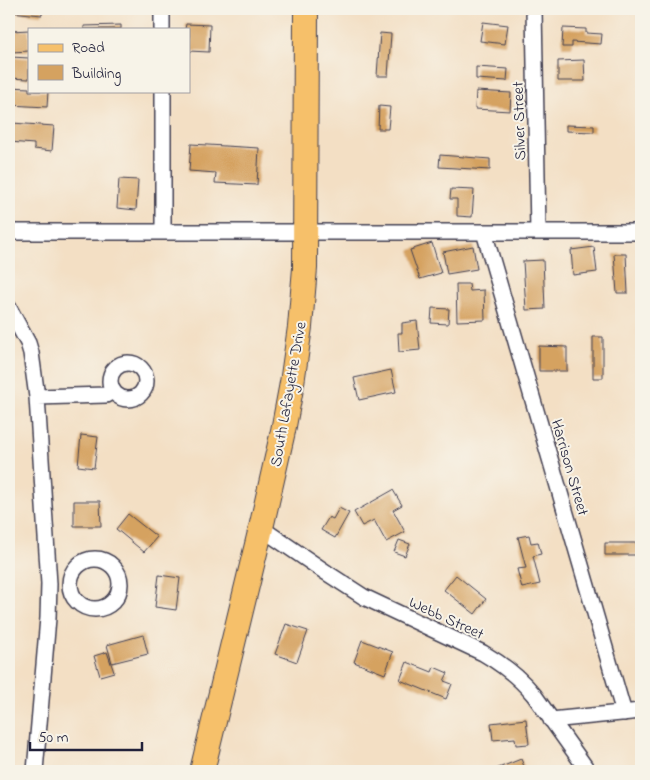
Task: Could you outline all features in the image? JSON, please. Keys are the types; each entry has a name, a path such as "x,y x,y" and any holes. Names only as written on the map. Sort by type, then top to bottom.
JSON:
{"main road":[{"name":"South Lafayette Drive","path":"202,771 261,528 292,383 301,317 305,268 306,9"}],"street":[{"path":"162,9 162,28"},
{"name":"Silver Street","path":"534,9 538,232"},
{"path":"163,92 164,231"},
{"path":"9,232 641,232"},
{"name":"Harrison Street","path":"484,232 624,713"},
{"path":"9,308 28,343 31,353 37,397 49,584 35,771"},
{"path":"37,397 106,395 112,390"},
{"name":"Webb Street","path":"261,528 364,597 495,660 524,684 588,771"},
{"path":"49,584 70,583"},
{"path":"551,720 641,711"}],"building":[{"path":"10,9 43,9 42,15 10,12"},
{"path":"483,22 508,25 505,44 480,41"},
{"path":"186,24 210,25 209,52 190,51 190,28 185,28"},
{"path":"121,25 121,28 84,28 84,26"},
{"path":"563,28 586,29 586,33 602,34 601,44 572,42 572,47 562,47"},
{"path":"28,30 28,51 12,52 11,31"},
{"path":"380,33 391,34 388,76 377,76"},
{"path":"11,57 28,58 28,79 9,78"},
{"path":"584,60 585,81 558,81 558,61"},
{"path":"476,67 508,69 507,81 476,79"},
{"path":"10,87 28,88 28,92 48,92 47,107 9,105"},
{"path":"476,91 511,93 510,111 475,109"},
{"path":"379,106 390,107 388,129 378,129"},
{"path":"12,123 54,126 52,151 34,149 34,144 10,142"},
{"path":"566,125 594,126 594,132 566,131"},
{"path":"191,144 259,148 257,185 215,183 216,173 189,171"},
{"path":"440,155 490,159 490,170 439,167"},
{"path":"119,179 138,180 136,210 117,208"},
{"path":"451,189 474,190 472,217 457,216 457,199 450,199"},
{"path":"432,243 441,273 420,279 410,250"},
{"path":"473,246 477,269 447,274 443,252"},
{"path":"594,247 597,272 573,275 571,250"},
{"path":"614,254 626,254 628,293 617,293"},
{"path":"543,260 545,309 526,310 523,261"},
{"path":"456,284 469,284 470,291 484,290 485,320 457,321"},
{"path":"432,308 449,309 448,324 431,323"},
{"path":"417,321 420,350 399,352 398,333 402,333 402,323"},
{"path":"593,337 603,337 603,378 593,378"},
{"path":"539,346 567,347 567,371 539,371"},
{"path":"391,370 396,392 359,400 354,378"},
{"path":"81,435 98,437 94,468 78,466"},
{"path":"393,490 402,505 393,510 405,532 386,542 374,520 362,526 354,512"},
{"path":"74,501 100,501 101,526 74,526"},
{"path":"339,508 349,513 335,538 321,530 329,517 333,519"},
{"path":"128,514 157,537 144,552 116,529"},
{"path":"529,535 531,543 538,542 541,554 533,556 540,584 522,588 517,569 526,568 518,537"},
{"path":"399,540 410,544 405,556 394,552"},
{"path":"605,543 641,543 641,555 605,555"},
{"path":"159,575 180,578 176,610 155,607"},
{"path":"456,575 486,599 475,614 444,590"},
{"path":"286,624 308,631 297,662 275,654"},
{"path":"143,635 148,654 112,663 107,645"},
{"path":"362,640 393,652 385,674 354,662"},
{"path":"107,652 114,672 100,676 94,656"},
{"path":"407,662 432,672 434,667 448,673 444,681 452,684 446,699 400,680"},
{"path":"526,719 529,744 516,745 515,738 493,740 491,723"},
{"path":"521,759 526,771 491,771"}]}
